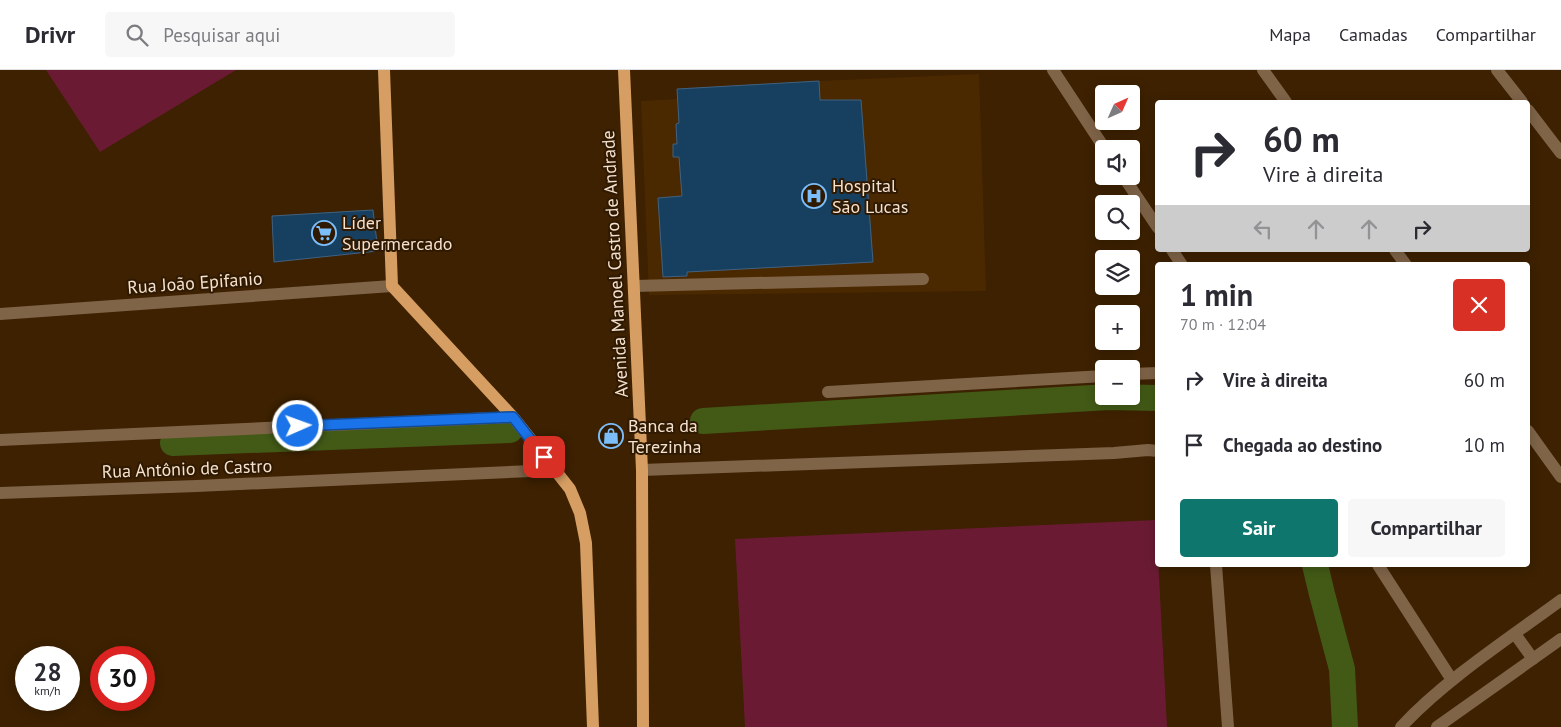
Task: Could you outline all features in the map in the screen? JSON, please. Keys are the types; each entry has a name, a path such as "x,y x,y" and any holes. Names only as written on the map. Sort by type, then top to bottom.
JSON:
{"main road":[{"path":"384,70 392,286 513,417 570,489 580,513 586,543 593,727"},
{"name":"Avenida Manoel Castro de Andrade","path":"624,70 642,470 643,727"}],"street":[{"path":"1052,70 1099,140"},
{"path":"1262,70 1284,100"},
{"path":"1497,70 1520,100"},
{"path":"1530,113 1561,153"},
{"path":"1129,185 1155,224"},
{"path":"634,286 923,279"},
{"name":"Rua João Epifanio","path":"0,314 392,286"},
{"path":"1140,373 1155,372"},
{"path":"828,392 1095,377"},
{"path":"0,440 513,417"},
{"path":"1530,434 1561,477"},
{"path":"642,470 1155,451"},
{"name":"Rua Antônio de Castro","path":"0,493 555,470"},
{"path":"1216,567 1228,727"},
{"path":"1379,567 1452,680"},
{"path":"1400,727 1452,680 1561,600"},
{"path":"1515,634 1533,659"},
{"path":"1437,727 1561,639"}],"shaded area":[{"path":"46,70 236,70 100,152"},
{"name":"Hospital São Lucas","path":"979,74 986,291 649,295 641,101 677,99 677,89"},
{"path":"1155,520 1155,567 1158,567 1167,727 745,727 735,539"}],"building":[{"path":"819,81 820,100 861,100 873,262 687,272 687,276 663,277 658,198 682,196 679,157 673,157 673,144 677,144 676,124 679,123 677,89"},
{"name":"Líder Supermercado","path":"373,210 378,251 274,262 272,216"}],"waterway":[{"path":"703,421 1109,397 1155,398"},
{"path":"173,443 510,430"},
{"path":"1315,567 1342,669 1345,727"}],"place":[{"name":"Hospital São Lucas","path":"814,196"},
{"name":"Líder Supermercado","path":"324,233"},
{"name":"Banca da Terezinha","path":"611,436"}],"route":[{"path":"298,426 513,417 544,457"}]}
